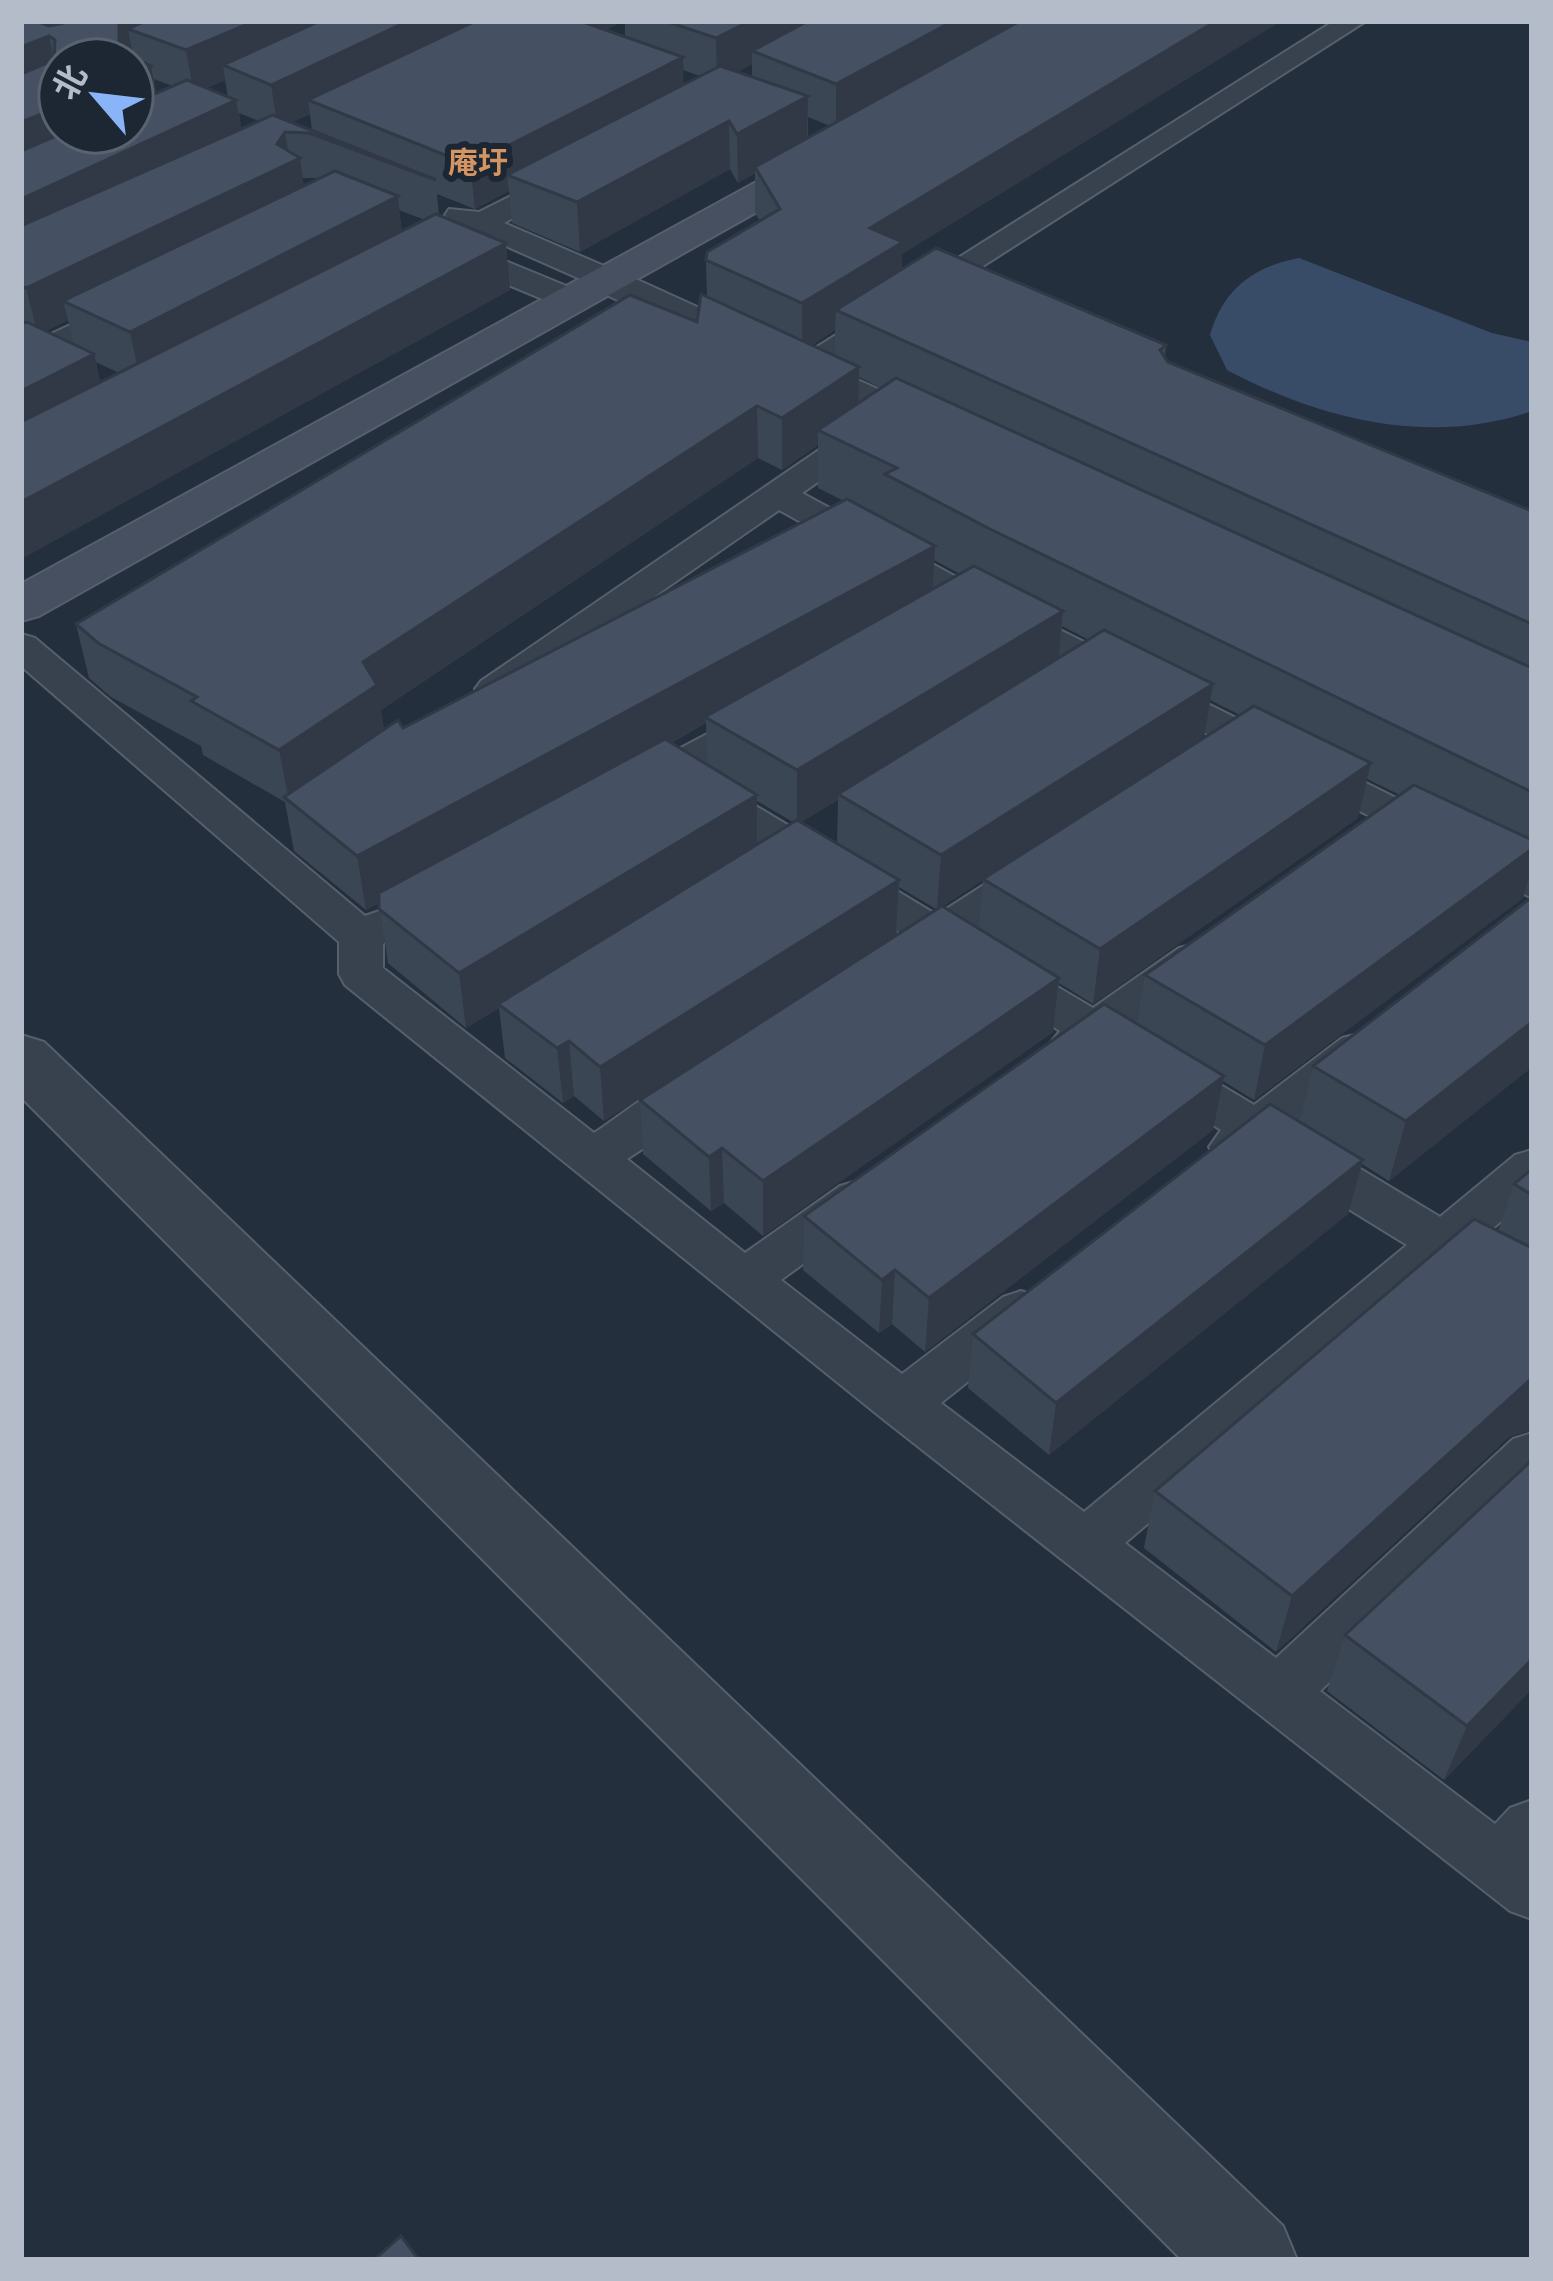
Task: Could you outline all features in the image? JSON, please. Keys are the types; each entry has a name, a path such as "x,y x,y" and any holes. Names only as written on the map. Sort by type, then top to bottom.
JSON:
{"street":[{"path":"21,605 857,138"},
{"path":"588,289 800,370 979,454"},
{"path":"21,1058 1249,2260"}],"lane":[{"path":"800,370 1353,21"},
{"path":"805,128 857,138"},
{"path":"380,276 599,160"},
{"path":"435,206 479,223 588,289"},
{"path":"400,228 439,245 588,289"},
{"path":"27,352 159,293"},
{"path":"27,352 80,372"},
{"path":"470,706 894,414"},
{"path":"779,495 969,599 1532,884"},
{"path":"929,622 969,599"},
{"path":"21,646 361,937"},
{"path":"1056,688 1096,663"},
{"path":"607,804 809,691"},
{"path":"1205,762 1243,737"},
{"path":"668,771 1532,1297"},
{"path":"1360,843 1397,816"},
{"path":"258,851 297,825"},
{"path":"758,874 837,825"},
{"path":"880,972 1071,849"},
{"path":"361,937 422,904"},
{"path":"1036,1072 1227,936"},
{"path":"361,937 361,974 484,1044 592,1158 744,1280 1278,1693 1521,1861"},
{"path":"1200,1172 1403,1015"},
{"path":"592,1158 726,1071"},
{"path":"1084,1545 1532,1168"},
{"path":"744,1280 900,1169"},
{"path":"902,1404 1051,1288"},
{"path":"1278,1693 1532,1454"}],"water":[{"path":"1299,258 1492,333 1532,342 1532,411 1454,427 1376,422 1299,402 1227,370 1210,335 1223,305 1254,274"}],"building":[{"path":"21,21 49,26 119,21 119,36 36,36 36,41 21,47"},
{"path":"146,21 255,21 186,50 128,29"},
{"path":"320,21 408,21 271,85 223,65"},
{"path":"476,21 580,21 683,57 470,165 308,100"},
{"path":"665,21 750,21 716,38"},
{"path":"808,21 953,21 836,84 752,51"},
{"path":"1020,21 1216,21 870,228 903,242 802,303 706,260 707,252 780,209 755,167"},
{"path":"720,66 808,96 737,134 729,121 577,202 507,175"},
{"path":"36,68 36,116 21,122 21,74"},
{"path":"187,80 236,100 156,137 156,94"},
{"path":"273,115 436,180 309,133 285,132 277,144 300,158 26,288 21,286 21,226"},
{"path":"36,145 36,156 114,156 21,199 21,151"},
{"path":"335,171 398,196 130,332 63,301"},
{"path":"436,214 506,243 21,502 21,422"},
{"path":"936,248 1166,345 1160,350 1168,362 1532,511 1532,624 836,310"},
{"path":"701,294 859,367 782,418 757,406 363,662 377,685 279,750 191,701 197,697 98,643 76,624 630,295 697,322"},
{"path":"21,323 94,354 21,391"},
{"path":"896,378 1532,668 1532,792 988,528 885,474 897,468 818,430"},
{"path":"847,499 935,546 357,856 284,797 398,720 403,728"},
{"path":"974,566 1063,611 797,770 705,717"},
{"path":"1104,630 1213,684 941,855 838,794"},
{"path":"1254,706 1371,763 1100,949 983,879"},
{"path":"665,739 757,795 459,973 379,909 379,893"},
{"path":"1414,785 1532,840 1532,849 1265,1045 1145,975"},
{"path":"797,820 899,880 600,1067 569,1041 557,1048 498,1004"},
{"path":"1532,897 1532,1022 1406,1121 1313,1066"},
{"path":"942,906 1059,978 763,1181 722,1148 709,1157 640,1100"},
{"path":"1104,1004 1224,1076 929,1298 895,1270 882,1280 804,1216"},
{"path":"1270,1104 1363,1160 1056,1403 973,1334"},
{"path":"1532,1169 1532,1195 1514,1184"},
{"path":"1474,1219 1532,1248 1532,1378 1292,1596 1155,1491"},
{"path":"1532,1460 1532,1659 1467,1726 1345,1635"},
{"path":"401,2236 419,2260 374,2260"}],"district":[{"name":"庵圩","path":"478,163"}]}
